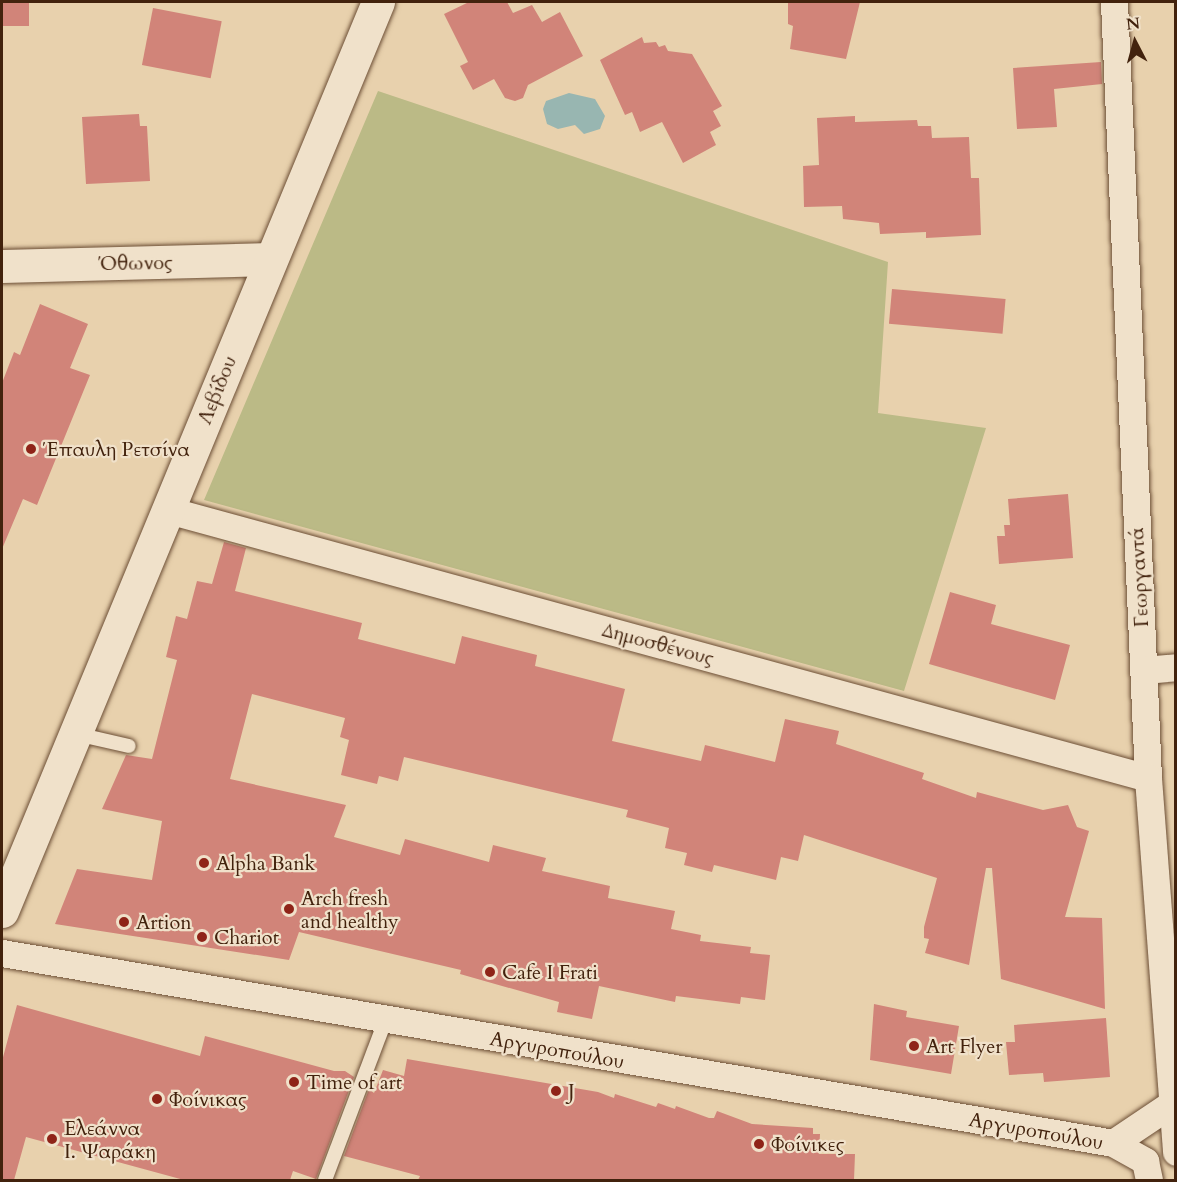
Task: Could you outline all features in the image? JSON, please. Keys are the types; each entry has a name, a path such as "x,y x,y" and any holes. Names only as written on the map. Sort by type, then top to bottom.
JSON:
{"street":[{"name":"Λεβίδου","path":"2,911 378,2"},
{"name":"Γεωργαντά","path":"1114,2 1148,778 1176,1152"},
{"name":"Όθωνος","path":"2,266 271,259"},
{"name":"Δημοσθένους","path":"168,510 1148,778"},
{"path":"1143,670 1176,667"},
{"name":"Αργυροπούλου","path":"2,953 385,1021 1113,1143 1145,1161 1149,1180"},
{"path":"1113,1143 1171,1104"}],"lane":[{"path":"75,734 129,746"},
{"path":"325,1180 385,1021"}],"shaded area":[{"path":"378,91 888,262 878,413 986,428 904,691 204,500"}],"water":[{"path":"569,93 595,99 605,116 600,129 584,134 575,125 558,129 547,124 543,109 546,101"}],"building":[{"path":"2,2 29,2 29,26 2,26"},
{"path":"469,2 507,2 513,13 532,5 542,22 560,12 583,56 528,85 523,98 515,101 505,98 494,79 473,90 460,66 468,62 444,14"},
{"path":"788,2 860,2 846,59 790,49 793,26 788,24"},
{"path":"153,8 222,21 211,78 142,65"},
{"path":"642,37 644,43 656,42 659,47 665,45 668,51 692,54 722,106 713,111 721,126 710,132 716,145 683,163 662,122 640,132 632,112 625,115 600,60"},
{"path":"1101,62 1102,84 1054,89 1057,127 1017,129 1013,68"},
{"path":"139,114 140,126 147,126 150,181 86,184 82,117"},
{"path":"855,116 855,122 917,120 918,126 931,126 932,138 969,137 971,178 979,178 981,235 926,238 926,232 880,234 879,223 843,219 842,206 804,207 803,166 819,165 817,118"},
{"path":"892,289 1006,299 1003,334 889,324"},
{"name":"Έπαυλη Ρετσίνα","path":"40,304 88,324 70,368 90,375 37,505 23,499 2,549 2,383 14,352 20,355"},
{"path":"1068,494 1073,558 999,564 997,536 1005,536 1004,525 1010,525 1008,499"},
{"path":"224,542 246,548 235,591 362,623 358,639 455,664 462,636 537,655 535,666 625,689 612,741 701,761 705,745 775,762 785,719 839,731 836,744 924,773 922,779 976,798 977,792 1043,810 1068,805 1077,827 1089,831 1065,917 1102,918 1105,1009 1001,979 992,868 986,868 969,965 925,953 929,939 924,938 924,927 937,878 804,835 798,861 781,857 776,880 714,865 712,872 684,865 687,853 665,848 669,828 626,817 628,810 404,757 398,781 379,776 377,784 341,775 349,740 340,737 345,718 252,694 230,779 346,805 334,837 400,855 405,839 489,862 493,845 546,858 542,871 610,886 608,898 675,911 671,929 701,935 700,941 751,947 750,953 770,955 765,1000 741,997 740,1004 676,996 675,1002 599,986 592,1019 557,1012 559,1002 460,974 461,970 299,932 289,960 55,924 77,869 152,880 162,821 102,809 126,755 152,759 177,660 166,657 176,616 187,619 197,581 212,584"},
{"path":"950,592 996,605 991,624 1070,645 1055,700 929,664"},
{"name":"Art Flyer","path":"874,1004 907,1011 906,1017 959,1026 951,1074 870,1060"},
{"name":"Φοίνικας","path":"17,1005 200,1056 205,1036 334,1071 345,1071 354,1077 316,1179 293,1171 290,1180 184,1180 26,1137 14,1180 2,1180 2,1061"},
{"path":"1106,1018 1110,1077 1044,1082 1043,1073 1009,1075 1006,1042 1015,1042 1014,1025"},
{"path":"407,1059 598,1092 614,1098 615,1094 656,1107 658,1103 675,1109 676,1106 709,1118 714,1118 717,1111 752,1124 813,1128 813,1134 820,1134 819,1154 855,1154 854,1180 418,1180 420,1176 344,1156 369,1089 374,1093 383,1070 404,1076"}],"place":[{"name":"Έπαυλη Ρετσίνα","path":"31,449"},
{"name":"Alpha Bank","path":"204,863"},
{"name":"Arch fresh and healthy","path":"289,909"},
{"name":"Artion","path":"124,922"},
{"name":"Chariot","path":"202,937"},
{"name":"Cafe I Frati","path":"490,972"},
{"name":"Art Flyer","path":"914,1046"},
{"name":"Time of art","path":"294,1082"},
{"name":"J","path":"556,1091"},
{"name":"Φοίνικας","path":"157,1099"},
{"name":"Ελεάννα Ι. Ψαράκη","path":"52,1139"},
{"name":"Φοίνικες","path":"759,1144"}]}
